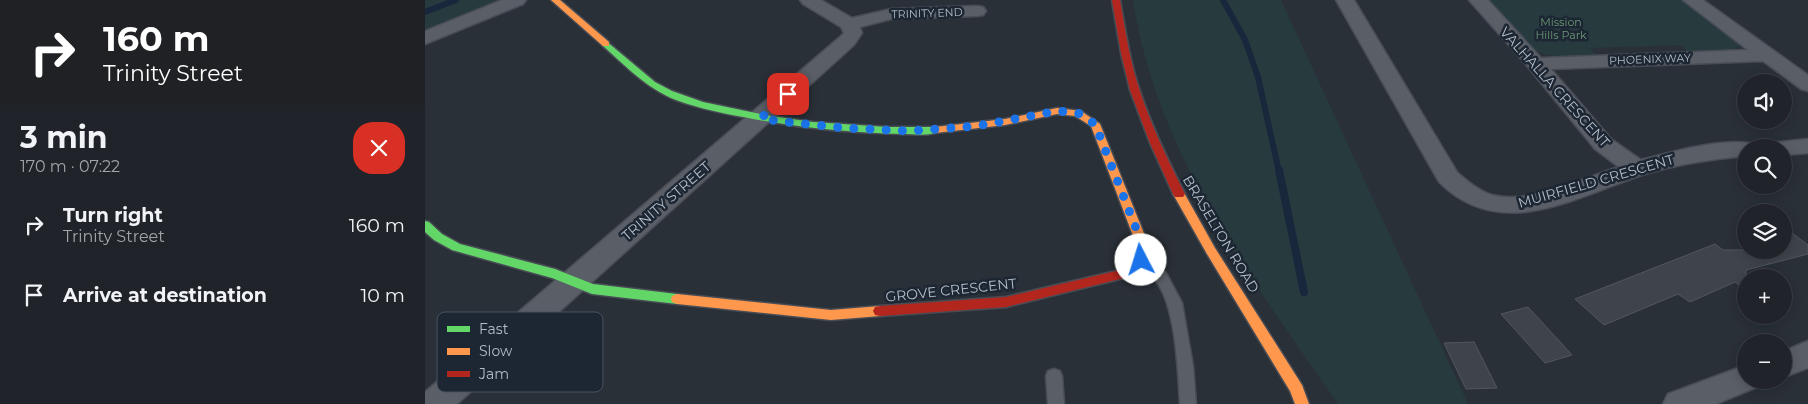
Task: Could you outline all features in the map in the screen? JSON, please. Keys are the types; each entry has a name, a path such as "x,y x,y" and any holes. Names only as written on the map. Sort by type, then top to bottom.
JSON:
{"street":[{"path":"425,38 517,0"},
{"path":"555,0 657,87 688,102 761,118 834,126 910,131 977,126 1057,111 1078,113 1095,124 1143,246 1141,260"},
{"path":"809,0 849,24"},
{"name":"BRASELTON ROAD","path":"1117,0 1120,30 1137,99 1179,196 1297,389 1302,404"},
{"name":"MUIRFIELD CRESCENT","path":"1345,0 1448,176 1462,191 1471,197 1501,205 1517,205 1551,197 1687,155 1737,150"},
{"name":"VALHALLA CRESCENT","path":"1478,0 1536,64 1603,144 1637,169"},
{"path":"1692,0 1808,85"},
{"name":"TRINITY END","path":"849,24 891,14 977,11"},
{"name":"TRINITY STREET","path":"540,312 847,41 853,33 849,24"},
{"name":"PHOENIX WAY","path":"1536,64 1765,55"},
{"path":"1792,147 1808,146"},
{"name":"GROVE CRESCENT","path":"425,225 438,237 456,247 555,274 592,289 831,315 1006,302 1120,275 1136,266 1141,260"},
{"path":"1792,361 1808,354"},
{"path":"1682,404 1737,382"},
{"name":"BRASELTON ROAD","path":"1297,389 1312,404"},
{"name":"TRINITY STREET","path":"434,404 448,392"}],"lane":[{"path":"1141,260 1161,278 1175,303 1185,366 1188,404"},
{"path":"1054,376 1056,404"}],"green space":[{"path":"425,0 507,0 425,33"},
{"path":"1133,0 1281,0 1468,404 1338,404 1241,262 1185,162 1163,110 1145,56"},
{"name":"Mission Hills Park","path":"1486,0 1685,0 1739,42 1739,46 1732,50 1689,52 1680,45 1590,48 1597,56 1563,57 1546,55 1531,48"}],"building":[{"path":"1792,233 1808,245 1808,254 1792,258"},
{"path":"1715,244 1723,250 1737,250 1737,259 1789,259 1750,269 1737,269 1737,283 1735,282 1690,302 1678,294 1604,325 1575,299"},
{"path":"1528,307 1572,355 1545,363 1501,314"},
{"path":"1474,342 1497,388 1466,389 1444,343"}],"waterway":[{"path":"425,12 456,0"},
{"path":"1223,0 1245,40 1258,77 1279,172"},
{"path":"1279,170 1304,292"}],"traffic: fast":[{"path":"606,44 652,84 679,98 699,104 742,114 813,125 862,129 935,130"},
{"path":"425,225 438,237 456,247 555,274 592,289 677,299"}],"traffic: slow":[{"path":"555,0 606,44"},
{"path":"935,130 1005,122 1057,111 1078,113 1095,124 1143,246 1141,258"},
{"path":"1179,194 1211,251 1297,389 1302,404"},
{"path":"677,299 831,315 880,311"}],"traffic: jam":[{"path":"1116,0 1125,53 1135,90 1155,143 1179,194"},
{"path":"880,311 1006,302 1120,275 1133,267 1141,258"}],"route":[{"path":"788,94 761,118 845,128 910,131 977,126 1057,111 1078,113 1095,124 1143,246 1141,260"}]}
